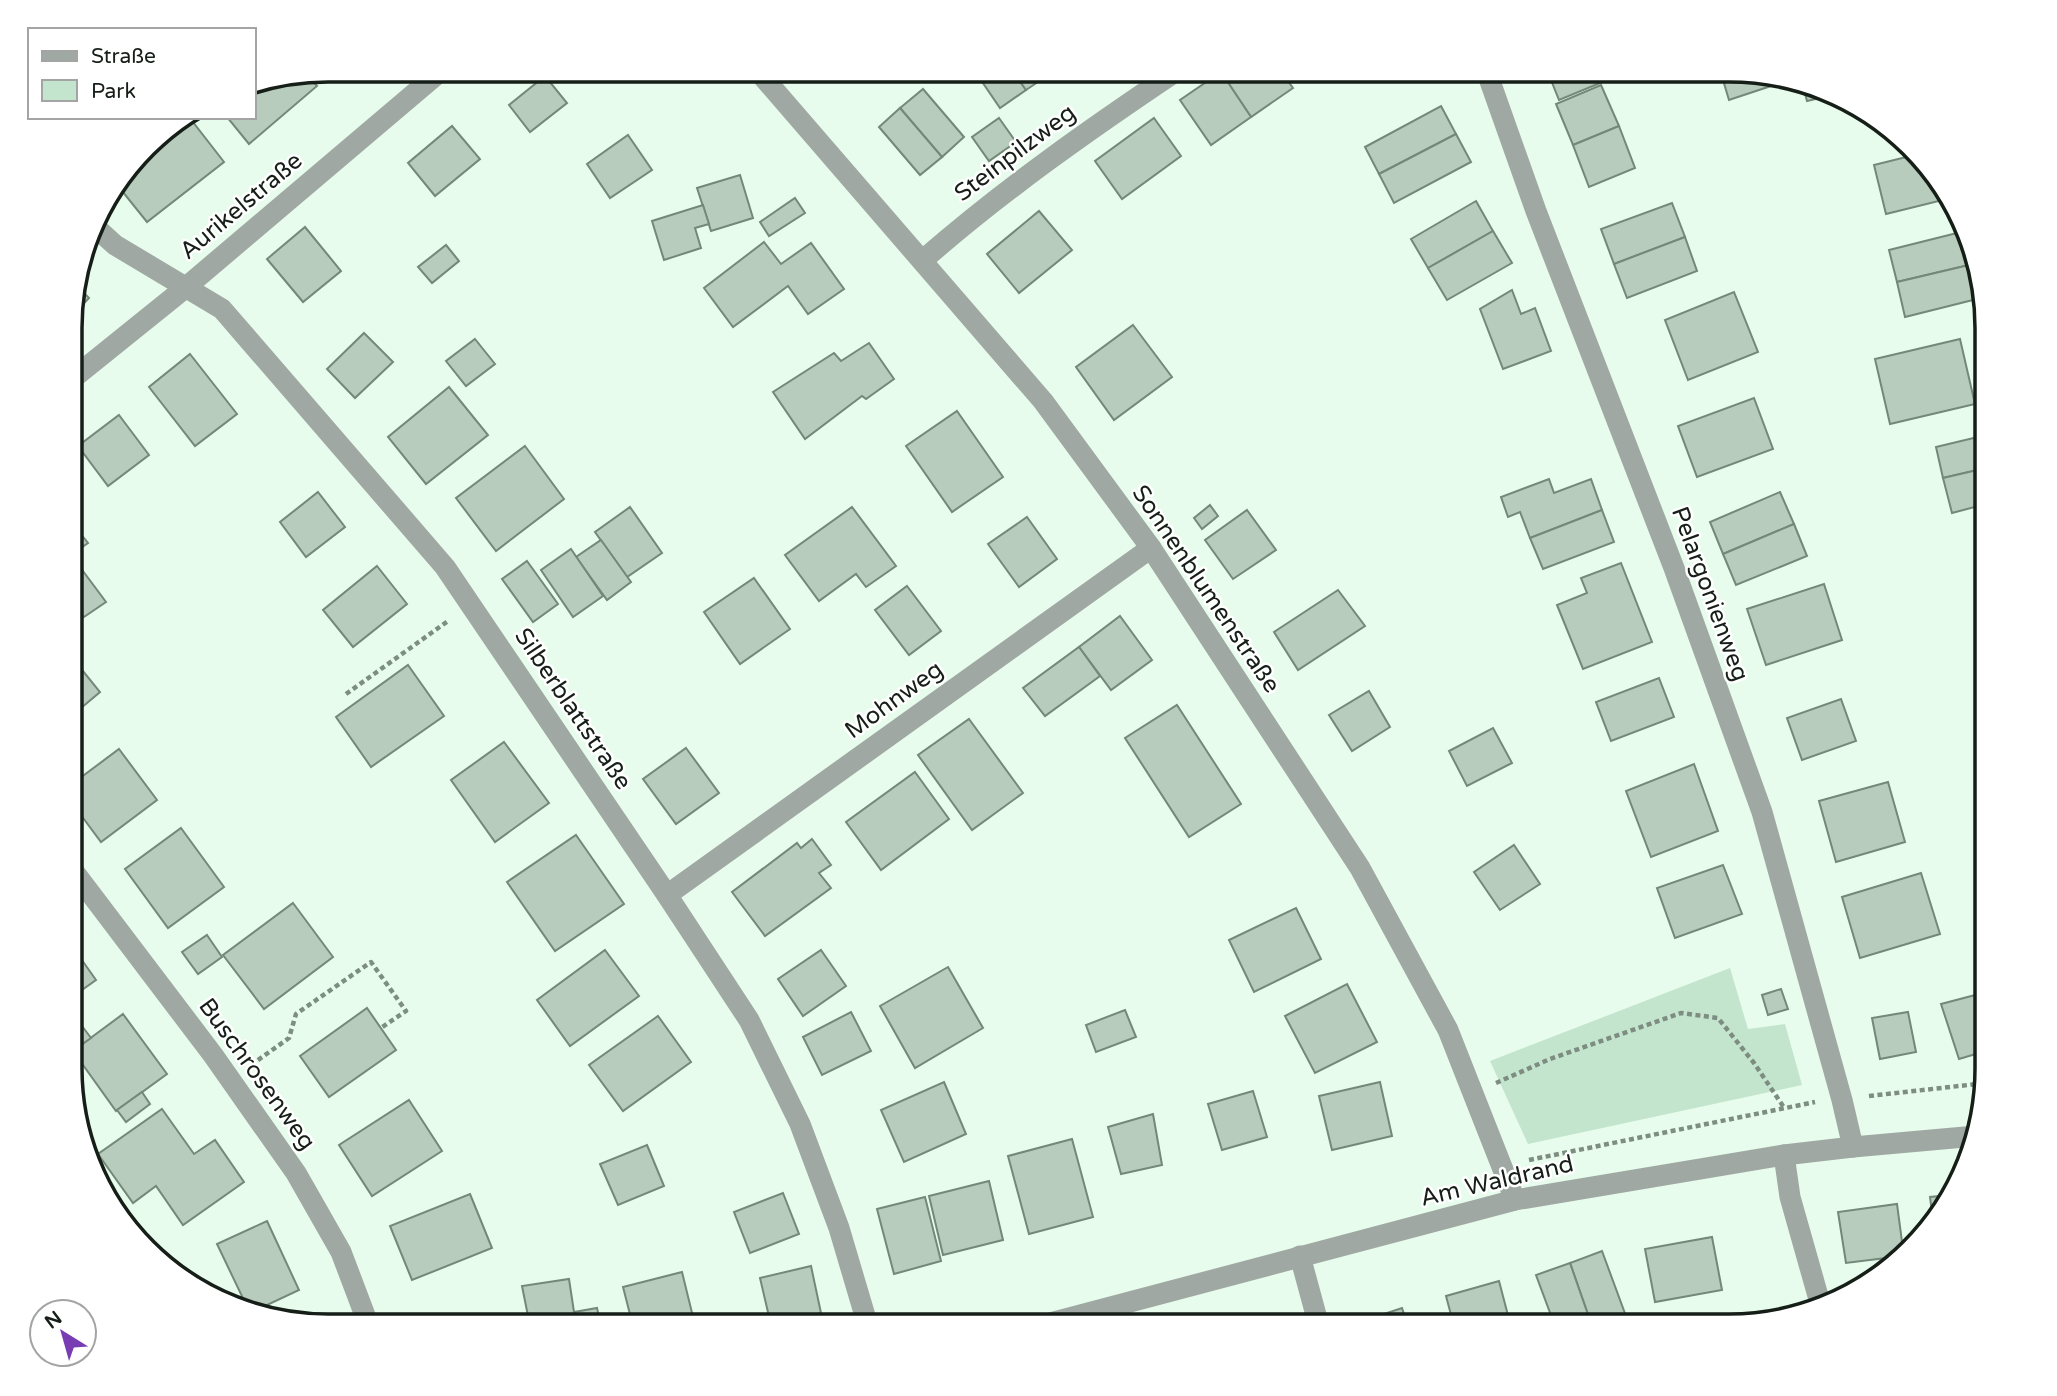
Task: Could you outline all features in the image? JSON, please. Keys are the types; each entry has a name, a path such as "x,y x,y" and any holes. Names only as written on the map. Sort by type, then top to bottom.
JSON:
{"street":[{"name":"Steinpilzweg","path":"923,260 965,222 1160,82"},
{"name":"Pelargonienweg","path":"1490,82 1536,211 1674,568 1762,812 1853,1146"},
{"name":"Aurikelstraße","path":"82,371 185,288 427,83"},
{"name":"Sonnenblumenstraße","path":"768,83 1043,401 1151,548 1360,868 1448,1030 1515,1200"},
{"name":"Silberblattstraße","path":"102,233 115,245 222,309 445,567 749,1020 800,1124 839,1228 864,1314"},
{"name":"Mohnweg","path":"667,895 1151,548"},
{"name":"Buschrosenweg","path":"82,885 230,1079 296,1173 341,1252 364,1314"},
{"name":"Am Waldrand","path":"1086,1313 1515,1200 1784,1155 1965,1137"},
{"path":"1784,1155 1790,1197 1818,1297"},
{"path":"1300,1256 1316,1313"}],"path":[{"path":"346,694 470,605"},
{"path":"230,1079 289,1038 296,1014 371,962 406,1011 381,1028"},
{"path":"1474,1094 1550,1059 1681,1013 1718,1018 1754,1063 1785,1109"},
{"path":"1501,1166 1785,1109 1974,1084"}],"green space":[{"path":"1730,968 1748,1029 1785,1024 1802,1085 1528,1144 1490,1061"}],"building":[{"path":"1021,82 1026,90 1000,108 983,83"},
{"path":"1021,82 1037,82 1026,90"},
{"path":"1206,82 1228,82 1251,117 1211,145 1180,100"},
{"path":"1228,82 1289,82 1293,88 1251,117"},
{"path":"1552,82 1602,82 1559,100"},
{"path":"1724,82 1771,86 1729,100"},
{"path":"314,83 317,86 249,144 229,119 256,119 256,93 296,84"},
{"path":"537,83 551,83 567,103 530,132 509,105"},
{"path":"1601,85 1619,126 1573,145 1556,104"},
{"path":"923,89 964,137 942,157 900,108"},
{"path":"1805,94 1817,99 1807,101"},
{"path":"1441,106 1456,134 1379,174 1365,147"},
{"path":"900,108 942,157 920,175 879,127"},
{"path":"999,118 1016,142 989,161 972,137"},
{"path":"1154,118 1181,156 1122,199 1095,161"},
{"path":"194,123 224,162 147,222 123,193 154,154"},
{"path":"452,126 480,159 435,196 408,163"},
{"path":"1619,126 1635,168 1589,187 1573,145"},
{"path":"1456,134 1471,162 1394,203 1379,174"},
{"path":"628,135 652,170 610,198 587,164"},
{"path":"1906,157 1939,201 1886,214 1874,165"},
{"path":"740,175 753,218 711,231 697,188"},
{"path":"795,198 805,213 769,236 760,222"},
{"path":"1476,201 1493,231 1428,268 1411,239"},
{"path":"1672,203 1685,237 1614,264 1601,229"},
{"path":"703,205 709,224 695,228 701,248 664,260 652,221"},
{"path":"1039,211 1072,250 1019,293 987,254"},
{"path":"305,227 341,271 303,302 267,259"},
{"path":"1493,231 1512,263 1447,300 1428,268"},
{"path":"1956,233 1966,266 1897,282 1889,250"},
{"path":"1685,237 1697,271 1627,298 1614,264"},
{"path":"764,242 781,264 811,243 844,289 808,314 788,286 733,327 704,288"},
{"path":"446,245 459,261 432,283 418,267"},
{"path":"1966,266 1973,300 1905,317 1897,282"},
{"path":"1512,290 1521,314 1535,308 1551,351 1503,369 1480,309"},
{"path":"1734,292 1758,352 1688,380 1665,320"},
{"path":"1133,325 1172,377 1114,420 1076,367"},
{"path":"364,333 393,362 355,398 327,369"},
{"path":"475,339 495,364 466,386 446,361"},
{"path":"1960,339 1974,404 1890,424 1875,359"},
{"path":"869,343 894,379 866,399 862,396 805,439 773,392 834,353 841,361"},
{"path":"190,354 237,414 195,446 149,387"},
{"path":"449,387 488,435 426,484 388,437"},
{"path":"1754,398 1773,449 1697,477 1678,426"},
{"path":"957,411 1003,477 952,512 906,446"},
{"path":"119,415 149,455 108,486 82,451 82,443"},
{"path":"1974,438 1974,471 1943,478 1936,447"},
{"path":"525,446 564,499 496,551 456,498"},
{"path":"1974,471 1974,507 1952,513 1943,478"},
{"path":"1549,479 1554,493 1591,479 1602,510 1530,538 1520,512 1508,517 1501,497"},
{"path":"318,492 345,527 306,557 280,522"},
{"path":"1780,492 1794,524 1723,554 1710,522"},
{"path":"1210,505 1218,516 1202,529 1194,518"},
{"path":"630,507 662,553 627,577 595,532"},
{"path":"852,507 896,566 866,587 856,574 819,601 785,555"},
{"path":"1247,510 1276,550 1233,579 1205,540"},
{"path":"1602,510 1614,542 1543,569 1530,538"},
{"path":"1027,517 1057,559 1019,587 988,544"},
{"path":"1794,524 1807,556 1736,585 1723,554"},
{"path":"82,536 88,543 82,547"},
{"path":"601,540 631,582 607,600 576,557"},
{"path":"571,549 603,596 573,617 541,570"},
{"path":"527,561 558,604 533,622 502,579"},
{"path":"1621,563 1652,642 1583,669 1557,605 1587,593 1581,578"},
{"path":"377,566 407,604 353,647 323,610"},
{"path":"82,570 106,602 84,617 82,614"},
{"path":"754,578 790,629 740,664 704,612"},
{"path":"1824,584 1842,640 1766,665 1747,609"},
{"path":"907,586 941,631 909,655 875,610"},
{"path":"1338,590 1365,626 1298,670 1274,632"},
{"path":"1120,616 1152,660 1111,690 1079,647"},
{"path":"1079,647 1100,676 1045,716 1023,688"},
{"path":"408,665 444,716 371,767 336,717"},
{"path":"82,670 100,692 82,707"},
{"path":"1659,678 1674,717 1611,741 1596,702"},
{"path":"1369,691 1390,727 1352,751 1329,715"},
{"path":"1841,699 1856,741 1802,760 1787,718"},
{"path":"1177,705 1241,804 1189,837 1125,738"},
{"path":"969,719 1023,793 972,830 918,755"},
{"path":"1493,728 1512,763 1467,786 1449,751"},
{"path":"504,742 549,803 495,842 451,780"},
{"path":"686,748 719,793 676,824 643,779"},
{"path":"119,749 157,800 101,842 82,816 82,777"},
{"path":"1694,764 1718,831 1651,857 1626,791"},
{"path":"915,772 949,819 881,870 846,822"},
{"path":"1888,782 1905,842 1836,862 1819,801"},
{"path":"181,828 224,887 168,928 125,869"},
{"path":"576,835 624,904 555,951 507,882"},
{"path":"812,839 831,865 819,873 831,888 765,936 732,892 797,843 801,848"},
{"path":"1514,845 1540,884 1500,910 1474,872"},
{"path":"1723,865 1742,914 1675,938 1657,888"},
{"path":"1921,873 1940,934 1860,958 1842,897"},
{"path":"293,903 333,957 264,1009 223,955"},
{"path":"1296,908 1321,959 1254,992 1229,940"},
{"path":"207,935 222,957 198,974 182,952"},
{"path":"605,950 639,996 570,1046 537,1000"},
{"path":"821,950 846,986 803,1016 778,979"},
{"path":"82,960 96,980 82,990"},
{"path":"948,967 983,1028 915,1068 880,1006"},
{"path":"1347,984 1377,1042 1315,1073 1285,1016"},
{"path":"1781,989 1788,1009 1768,1015 1762,995"},
{"path":"1975,995 1975,1054 1959,1059 1941,1004"},
{"path":"367,1008 396,1050 329,1097 300,1056"},
{"path":"1125,1010 1136,1037 1096,1052 1086,1025"},
{"path":"851,1012 871,1051 822,1075 803,1037"},
{"path":"1908,1012 1916,1052 1880,1059 1872,1018"},
{"path":"123,1014 167,1074 116,1111 82,1064 82,1044"},
{"path":"658,1016 691,1062 623,1111 589,1065"},
{"path":"82,1026 91,1038 82,1044"},
{"path":"944,1082 966,1134 904,1162 881,1110"},
{"path":"1380,1082 1392,1136 1332,1150 1319,1096"},
{"path":"1253,1091 1267,1137 1222,1150 1208,1104"},
{"path":"142,1092 150,1104 126,1122 117,1110"},
{"path":"409,1100 442,1151 372,1196 339,1145"},
{"path":"162,1109 194,1154 215,1140 244,1182 183,1225 156,1186 133,1203 98,1154"},
{"path":"1153,1114 1162,1165 1121,1174 1108,1127"},
{"path":"1072,1139 1093,1217 1029,1234 1008,1156"},
{"path":"647,1145 664,1186 618,1205 600,1164"},
{"path":"989,1181 1003,1240 943,1255 929,1196"},
{"path":"783,1193 799,1234 750,1253 734,1212"},
{"path":"470,1194 492,1248 412,1280 390,1226"},
{"path":"1938,1196 1931,1207 1930,1197"},
{"path":"925,1197 941,1261 894,1274 877,1209"},
{"path":"1897,1204 1902,1243 1884,1258 1846,1263 1838,1212"},
{"path":"267,1221 299,1290 266,1305 243,1299 217,1244"},
{"path":"1712,1237 1722,1290 1655,1302 1645,1249"},
{"path":"1602,1251 1625,1313 1587,1313 1570,1263"},
{"path":"1570,1263 1587,1313 1550,1313 1536,1275"},
{"path":"811,1266 821,1313 768,1314 760,1278"},
{"path":"682,1272 692,1314 630,1314 623,1287"},
{"path":"569,1279 574,1312 597,1308 598,1314 528,1314 522,1286"},
{"path":"1499,1281 1507,1313 1451,1313 1446,1296"},
{"path":"1402,1308 1404,1313 1386,1313"}]}
